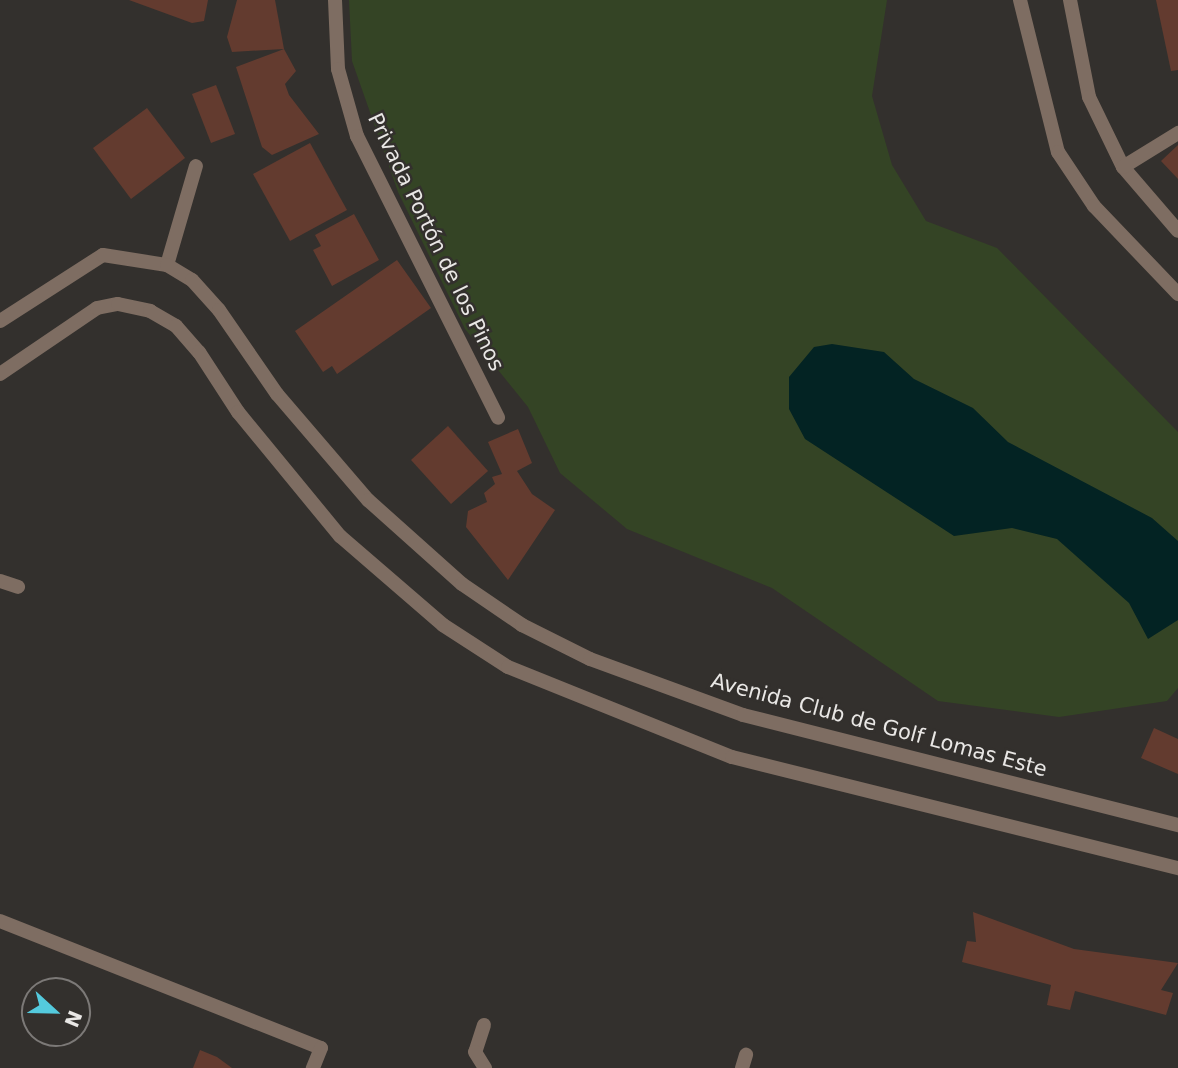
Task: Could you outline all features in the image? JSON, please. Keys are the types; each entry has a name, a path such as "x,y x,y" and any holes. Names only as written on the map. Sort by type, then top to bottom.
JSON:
{"street":[{"name":"Privada Portón de los Pinos","path":"334,0 338,69 357,136 498,418"},
{"path":"1020,0 1058,152 1094,206 1178,294"},
{"path":"1070,0 1089,97 1123,167 1178,231"},
{"path":"1123,167 1178,133"},
{"path":"167,265 196,166"},
{"name":"Avenida Club de Golf Lomas Este","path":"0,321 103,255 167,265 192,279 219,310 277,394 368,500 462,584 522,625 590,659 743,715 1178,825"},
{"path":"0,373 97,308 118,304 150,311 176,326 199,352 238,412 340,536 443,625 508,667 732,757 1178,868"},
{"path":"0,581 18,587"},
{"path":"0,921 321,1048 313,1068"},
{"path":"484,1025 475,1052 485,1068"}],"green space":[{"path":"349,0 887,0 872,96 892,165 926,221 997,248 1178,432 1178,688 1167,701 1059,717 938,701 772,588 627,529 560,473 528,407 465,329 398,192 352,61"}],"water":[{"path":"832,344 884,352 914,379 973,408 1008,442 1152,518 1178,541 1178,620 1148,639 1129,603 1057,539 1012,528 954,536 805,439 789,409 789,377 814,347"}],"building":[{"path":"129,0 208,0 204,21 192,23"},
{"path":"237,0 275,0 284,49 232,52 227,37"},
{"path":"1156,0 1178,0 1178,70 1171,71"},
{"path":"284,49 296,71 285,84 289,95 319,134 272,155 262,147 236,67"},
{"path":"216,85 235,134 211,143 192,94"},
{"path":"147,108 185,158 131,199 93,148"},
{"path":"310,143 347,210 290,241 253,174"},
{"path":"1178,145 1178,179 1161,161"},
{"path":"354,214 379,260 332,286 313,250 321,246 315,235"},
{"path":"397,260 431,308 337,374 332,366 323,372 295,331"},
{"path":"448,426 488,471 451,504 411,460"},
{"path":"518,429 532,463 517,471 532,494 555,510 508,580 466,527 468,511 487,502 484,493 495,484 492,477 502,474 488,442"},
{"path":"1154,728 1178,739 1178,774 1141,758"},
{"path":"973,912 1074,949 1178,963 1161,990 1173,993 1166,1015 1075,991 1070,1010 1047,1005 1051,985 962,962 967,941 976,942"},
{"path":"200,1050 217,1057 232,1068 193,1068"}]}
